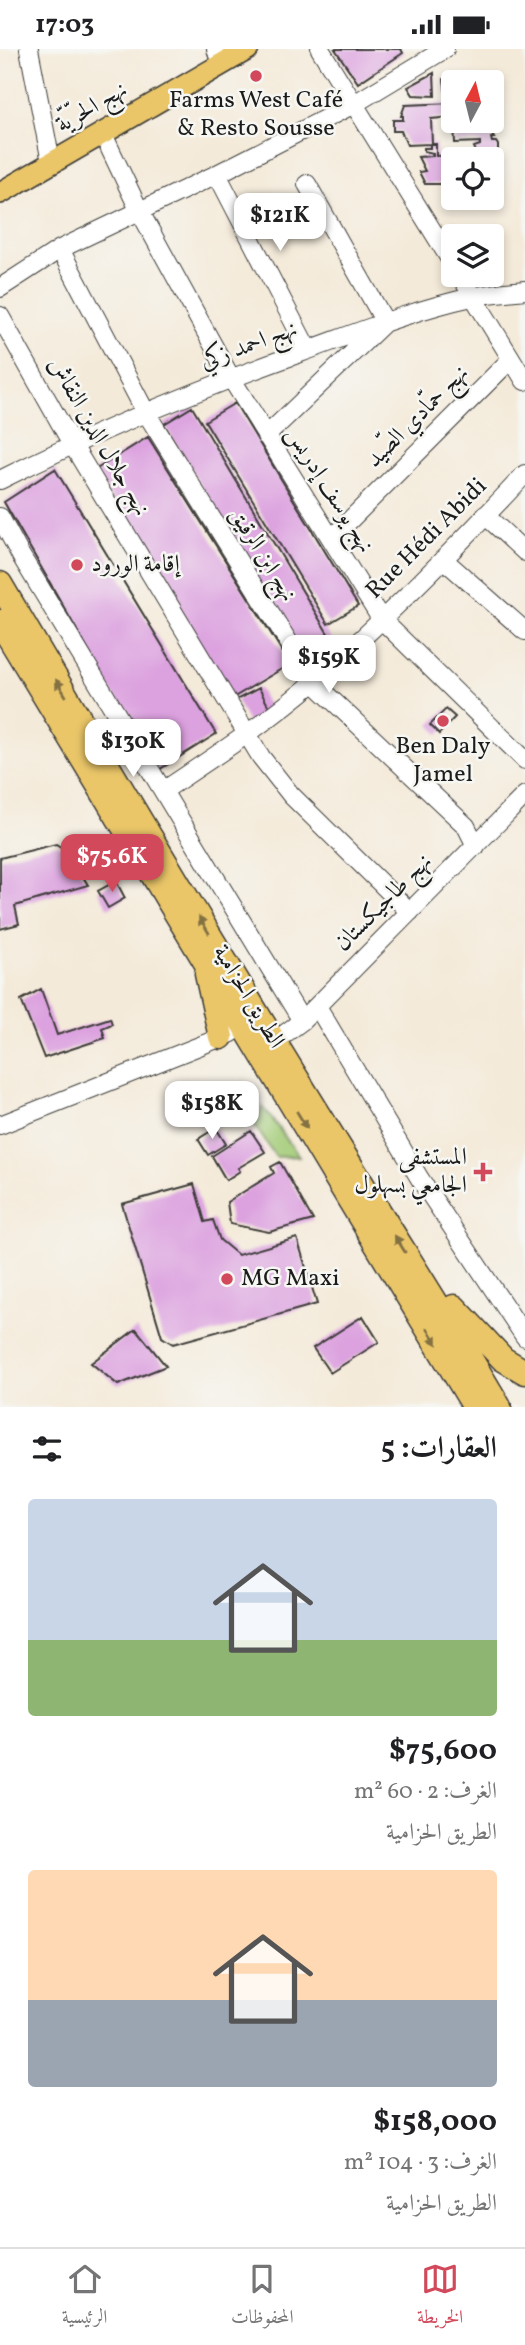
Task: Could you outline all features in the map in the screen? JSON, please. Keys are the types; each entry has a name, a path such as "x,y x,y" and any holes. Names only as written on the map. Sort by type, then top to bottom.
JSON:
{"highway":[{"name":"الطريق الحزامية","path":"0,584 499,1407"},
{"name":"الطريق الحزامية","path":"0,622 9,655 246,1028 475,1407"},
{"path":"202,957 221,1037"},
{"path":"416,1270 503,1359 525,1372"}],"main road":[{"name":"نهج الحرّيّة","path":"0,193 103,132 219,56 248,49"}],"street":[{"path":"29,49 51,162"},
{"path":"320,49 441,245"},
{"path":"0,288 60,249 217,174 354,104 445,49"},
{"name":"نهج يوسف إدريس","path":"103,132 139,210 231,378 380,619 525,760"},
{"path":"217,174 308,350"},
{"path":"266,436 385,322 307,184"},
{"name":"نهج ابن الرقيق","path":"60,249 145,411 314,683 481,841"},
{"path":"468,287 525,381"},
{"name":"نهج احمد زكي","path":"0,480 145,411 385,322 474,296 525,290"},
{"name":"نهج جلال الدين النقاش","path":"0,316 72,444 246,735 290,795 410,912"},
{"name":"نهج حمّادي الصّيد","path":"331,539 511,359"},
{"name":"Rue Hédi Abidi","path":"163,791 246,735 314,683 523,479"},
{"path":"485,515 525,552"},
{"path":"0,517 302,1021"},
{"path":"443,559 525,631"},
{"name":"نهج طاجيكستان","path":"275,1041 302,1021 525,796"},
{"path":"317,1006 420,1179 525,1337"},
{"path":"0,1125 246,1028"}],"green space":[{"path":"263,1107 299,1156 276,1157 255,1126"}],"building":[{"path":"335,49 401,49 403,53 358,83"},
{"path":"434,73 435,96 413,95 408,87"},
{"path":"441,104 441,118 431,119 432,144 436,144 436,156 441,156 441,184 425,184 419,172 425,171 418,157 433,156 433,153 424,151 424,148 430,148 430,144 407,145 401,131 393,131 393,120 403,120 401,116 405,105"},
{"path":"455,133 491,133 494,138 491,138 492,142 498,145 474,147 480,145 480,142 455,143"},
{"path":"235,403 358,606 328,624 205,421"},
{"path":"192,407 339,652 311,670 164,424"},
{"path":"148,437 290,664 231,699 95,470"},
{"path":"55,469 216,734 157,771 4,502"},
{"path":"259,688 271,711 248,723 236,700"},
{"name":"Ben Daly Jamel","path":"446,709 455,717 439,734 430,725"},
{"path":"56,844 67,851 88,885 15,906 19,924 0,929 0,858"},
{"path":"116,881 125,898 108,908 98,891"},
{"path":"41,989 57,1035 110,1018 112,1024 102,1028 105,1038 44,1058 21,1000"},
{"path":"216,1128 226,1144 208,1155 198,1139"},
{"path":"251,1131 265,1152 238,1168 240,1171 226,1180 212,1156"},
{"path":"280,1162 313,1220 269,1232 230,1224 227,1202 274,1173 271,1167"},
{"name":"MG Maxi","path":"194,1184 205,1222 213,1220 220,1240 238,1255 297,1238 317,1304 173,1344 162,1337 122,1204"},
{"path":"363,1316 379,1342 330,1373 313,1348"},
{"path":"136,1329 166,1366 118,1385 91,1363"}],"place":[{"name":"Farms West Café & Resto Sousse","path":"256,76"},
{"name":"إقامة الورود","path":"77,565"},
{"name":"Ben Daly Jamel","path":"443,721"},
{"name":"المستشفى الجامعي بسهلول","path":"483,1172"},
{"name":"MG Maxi","path":"227,1279"}]}
